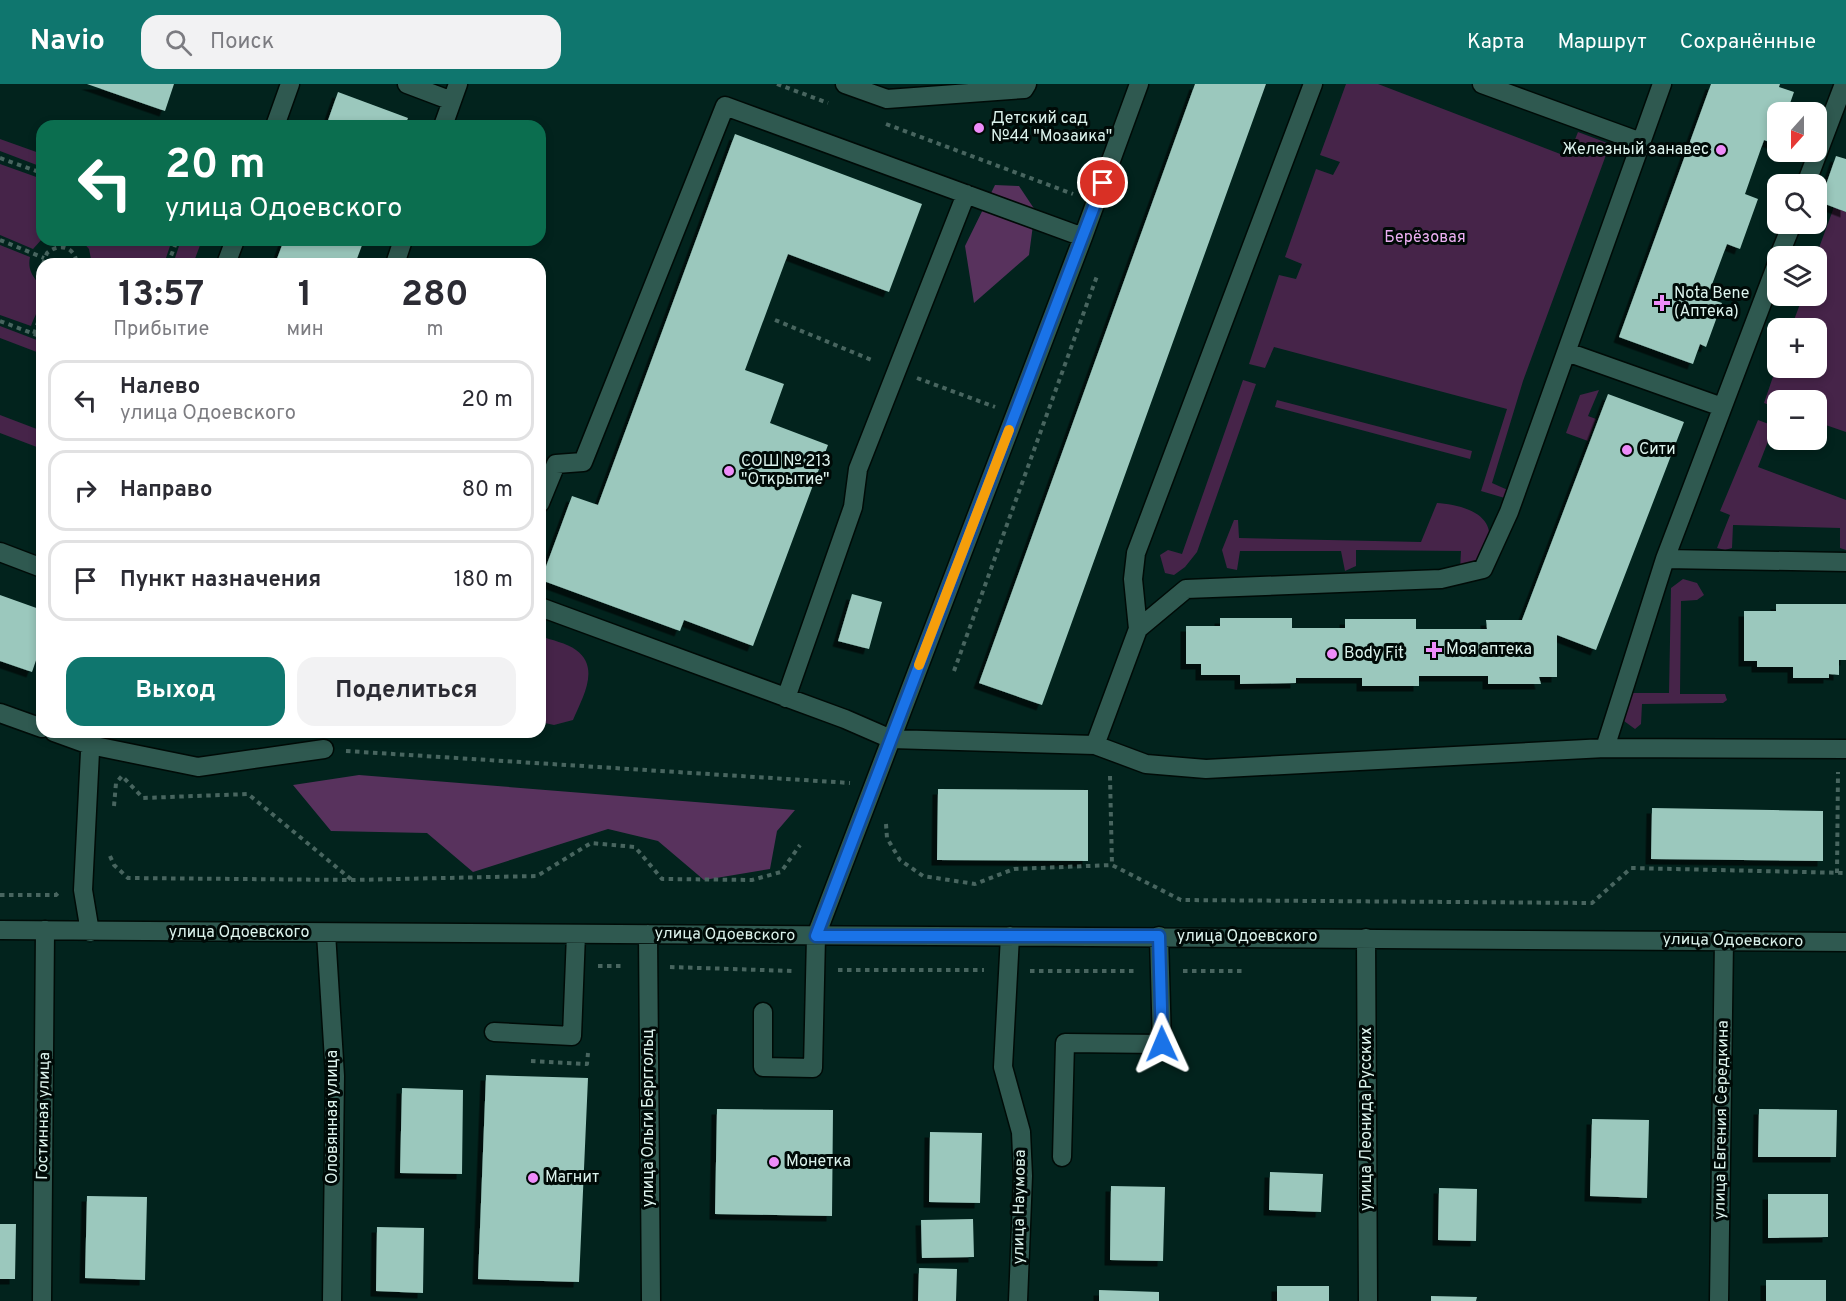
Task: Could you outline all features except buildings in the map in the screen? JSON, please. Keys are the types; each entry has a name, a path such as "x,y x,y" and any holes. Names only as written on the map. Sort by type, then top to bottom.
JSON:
{"street":[{"path":"277,120 290,84"},
{"path":"407,84 455,92 446,120"},
{"path":"845,84 887,99 1024,89 1027,84"},
{"path":"763,1012 763,1067 813,1068 816,936 1083,237 1139,84"},
{"path":"1102,746 1138,629 1133,579 1136,553 1313,84"},
{"path":"1482,84 1641,142"},
{"path":"1138,629 1186,589 1441,579 1483,569 1509,512 1662,84"},
{"path":"1810,174 1844,84"},
{"path":"546,488 556,464 583,462 725,106 1083,237"},
{"path":"786,698 853,507 858,469 966,194"},
{"path":"1605,748 1665,559 1767,290"},
{"path":"1567,352 1722,407"},
{"path":"0,552 36,566"},
{"path":"1665,559 1846,562"},
{"path":"546,609 891,739 1102,746 1146,764 1206,769 1605,748 1842,749"},
{"path":"0,713 36,726"},
{"path":"90,932 83,890 91,738 198,766 324,749"},
{"name":"улица Одоевского","path":"0,930 1846,942"},
{"name":"Гостинная улица","path":"42,1301 45,930"},
{"name":"Оловянная улица","path":"326,933 335,1076 332,1301"},
{"path":"494,1032 572,1036 576,934"},
{"name":"улица Ольги Берггольц","path":"648,934 651,1301"},
{"name":"улица Наумова","path":"1010,936 1003,1067 1021,1132 1023,1176 1018,1301"},
{"path":"1062,1157 1065,1043 1162,1044 1159,936"},
{"name":"улица Леонида Русских","path":"1366,938 1368,1301"},
{"name":"улица Евгения Середкина","path":"1719,1301 1724,940"}],"path":[{"path":"777,84 832,104"},
{"path":"876,121 1096,202"},
{"path":"0,158 36,171"},
{"path":"0,240 44,258 52,249 66,248 74,252 76,258"},
{"path":"954,671 1101,265"},
{"path":"0,321 34,334 36,328"},
{"path":"1102,746 1112,866"},
{"path":"324,749 875,785"},
{"path":"1837,873 1842,749"},
{"path":"114,814 116,783 122,776 143,798 248,794 352,880"},
{"path":"886,815 887,838 900,860 923,876 975,884 1014,869 1112,866 1181,900 1592,903 1631,868 1846,873"},
{"path":"111,845 110,856 114,865 128,878 352,880 537,876 591,843 635,847 662,879 752,880 781,872 800,845"},
{"path":"0,895 56,896 63,888"},
{"path":"591,966 648,966 750,972 902,969 1245,972"},
{"path":"531,1061 587,1064 588,1042"}],"green space":[{"name":"Берёзовая","path":"1346,84 1378,84 1568,157 1578,132 1610,144 1523,381 1492,483 1510,491 1508,499 1481,491 1507,409 1274,347 1265,368 1249,364 1279,275 1296,279 1302,264 1285,257 1316,169 1333,175 1340,162 1320,155"},
{"path":"0,139 36,152 36,165 0,151"},
{"path":"0,164 36,177 36,246 33,249 0,235"},
{"path":"1834,207 1846,212 1846,432 1827,425 1827,390 1768,390 1773,378 1827,378 1827,318 1795,318 1799,306 1827,306 1827,246 1820,246 1824,234 1827,234 1827,226"},
{"path":"0,245 30,257 30,269 36,280 36,314 31,326 0,315"},
{"path":"86,246 170,246 166,258 91,258"},
{"path":"179,246 200,246 195,258 175,258"},
{"path":"0,326 36,340 36,352 0,338"},
{"path":"1243,380 1256,384 1197,552 1185,567 1174,575 1165,573 1160,555 1168,550 1182,554"},
{"path":"1599,390 1588,416 1596,419 1588,441 1566,433 1580,395"},
{"path":"1277,400 1472,451 1470,459 1275,407"},
{"path":"0,415 36,429 36,447 0,433"},
{"path":"1758,420 1767,423 1767,444 1758,467 1846,500 1846,550 1840,548 1840,528 1733,525 1732,548 1725,550 1717,548 1730,515 1720,511"},
{"path":"1437,503 1454,505 1472,511 1485,522 1489,530 1489,542 1477,564 1460,570 1461,551 1356,550 1356,566 1345,571 1341,551 1240,551 1237,570 1227,568 1222,550 1234,520 1238,520 1239,538 1421,542"},
{"path":"1683,579 1697,583 1704,595 1697,600 1681,601 1680,694 1725,694 1727,700 1723,703 1642,704 1641,724 1635,729 1624,721 1621,693 1669,693 1671,588"},
{"path":"546,638 576,650 587,665 588,674 587,684 573,720 554,725 546,723"}],"shaded area":[{"path":"995,185 1019,186 1035,210 1029,255 974,303 965,246"},
{"path":"359,775 795,810 777,831 770,869 704,880 658,841 608,829 473,872 427,833 331,831 293,785"}],"slow traffic":[{"path":"919,665 1009,430"}],"place":[{"name":"Детский сад №44 \"Мозаика\"","path":"979,128"},
{"name":"Железный занавес","path":"1721,150"},
{"name":"Nota Bene (Аптека)","path":"1662,303"},
{"name":"Сити","path":"1627,450"},
{"name":"СОШ № 213 \"Открытие\"","path":"729,471"},
{"name":"Моя аптека","path":"1434,650"},
{"name":"Body Fit","path":"1332,654"},
{"name":"Монетка","path":"774,1162"},
{"name":"Магнит","path":"533,1178"}],"route":[{"path":"1103,183 816,936 1159,936 1162,1044"}]}
